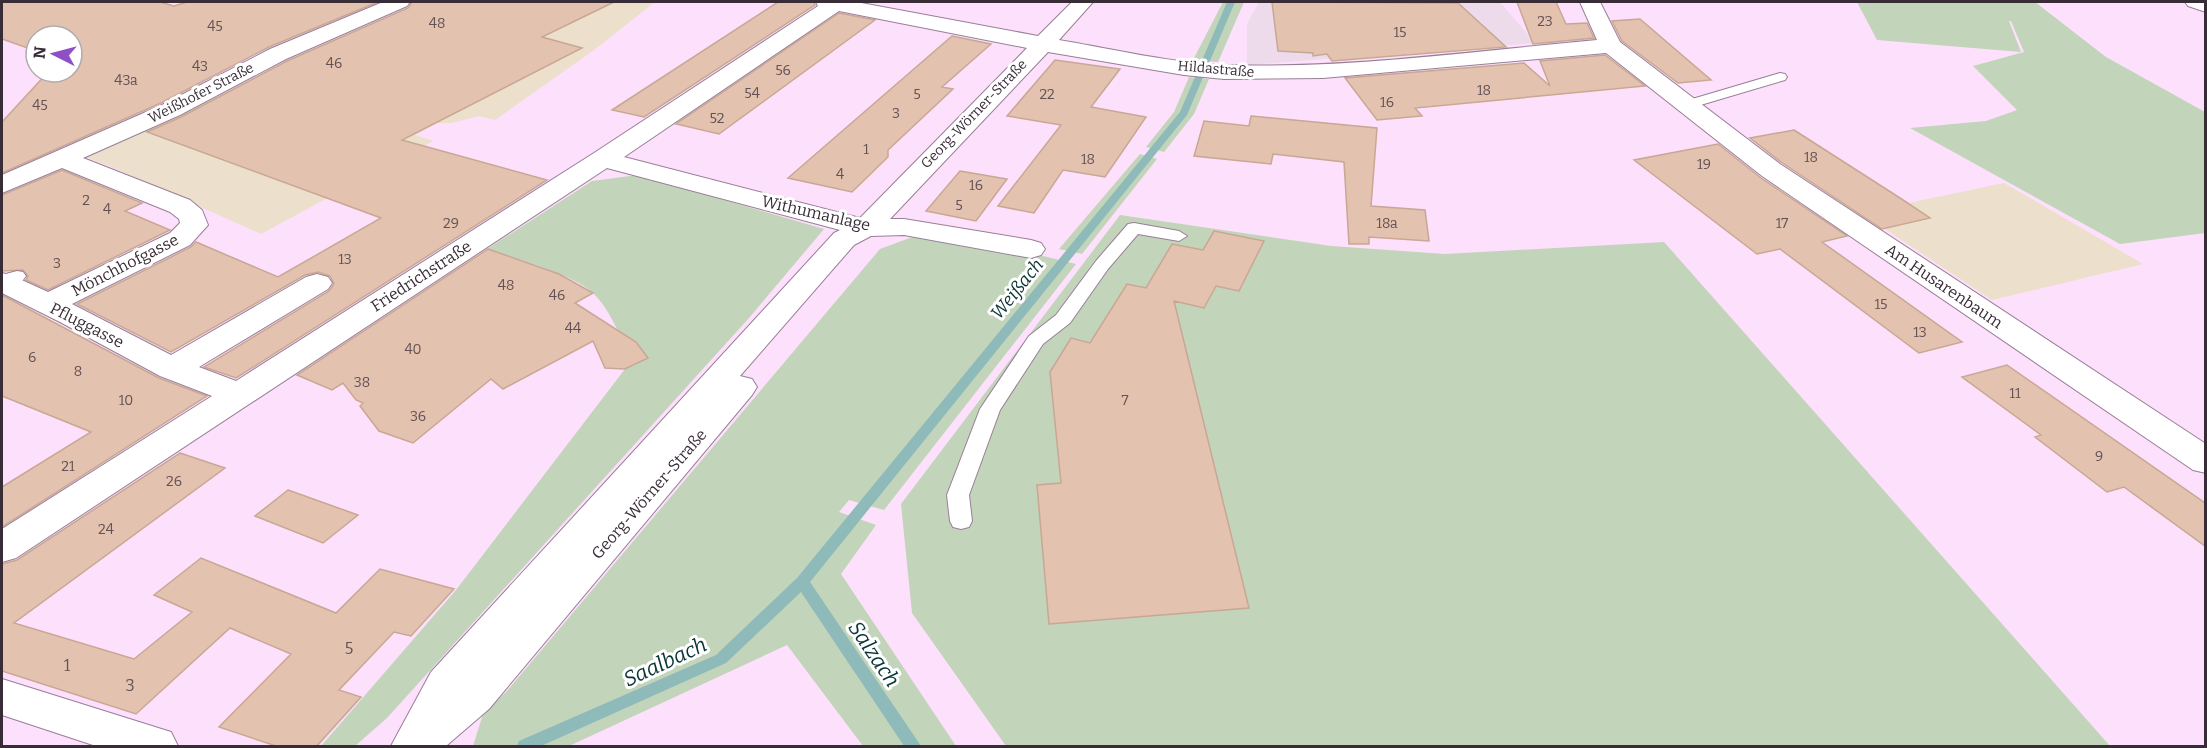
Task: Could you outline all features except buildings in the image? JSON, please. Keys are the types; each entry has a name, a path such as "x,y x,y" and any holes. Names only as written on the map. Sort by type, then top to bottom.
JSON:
{"street":[{"name":"Weißhofer Straße","path":"2,185 171,110 278,54 400,2"},
{"name":"Hildastraße","path":"833,2 1042,44 1184,68 1224,72 1323,71 1611,46"},
{"name":"Friedrichstraße","path":"2,548 603,159 833,2"},
{"name":"Georg-Wörner-Straße","path":"413,747 446,685 844,239 866,228 1083,2"},
{"name":"Am Husarenbaum","path":"1590,2 1611,46 1771,170 2205,461"},
{"path":"2196,2 2205,6"},
{"name":"Mönchhofgasse","path":"48,299 180,239 194,225 192,216 180,206 62,159"},
{"name":"Withumanlage","path":"603,159 866,228 904,228 1031,249"},
{"name":"Pfluggasse","path":"7,279 48,299 71,315 172,369 239,394"},
{"path":"172,369 317,283"},
{"path":"2,697 154,747"}],"lane":[{"path":"1687,105 1780,76"},
{"path":"961,521 958,495 990,409 1036,340 1063,319 1102,265 1134,228 1179,236"}],"shaded area":[{"path":"446,2 655,2 594,50 495,120 479,116 452,123 437,123 415,135 433,141 261,234 83,156 286,67"},
{"path":"1259,2 1500,2 1535,43 1247,65 1247,24"},
{"path":"2004,183 2143,264 1992,300 1861,213"}],"green space":[{"path":"1223,2 1244,2 1218,62 1193,60"},
{"path":"1857,2 2035,2 2106,57 2205,112 2205,233 2120,244 1910,128 1986,121 2017,110 1973,66 2024,52 2011,21 2009,21 2021,52 1877,40"},
{"path":"1189,77 1209,79 1194,114 1164,152 1146,147 1174,112"},
{"path":"1140,154 1157,159 1082,254 1059,249"},
{"path":"638,175 824,229 749,318 387,718 355,746 321,746 456,590 625,369 637,364 643,358 641,349 624,345 603,305 585,287 544,268 487,249 592,181"},
{"path":"1120,215 1331,246 1445,254 1664,242 2110,746 1006,746 912,613 901,504"},
{"path":"915,236 1043,256 1076,264 884,510 849,500 839,512 876,525 841,574 956,746 863,746 787,645 569,746 473,746 483,714 506,692 880,249"}],"waterway":[{"name":"Weißach","path":"802,582 1184,113 1231,2"},
{"name":"Saalbach","path":"525,746 721,659 802,582"},
{"name":"Salzach","path":"802,582 913,746"}]}
